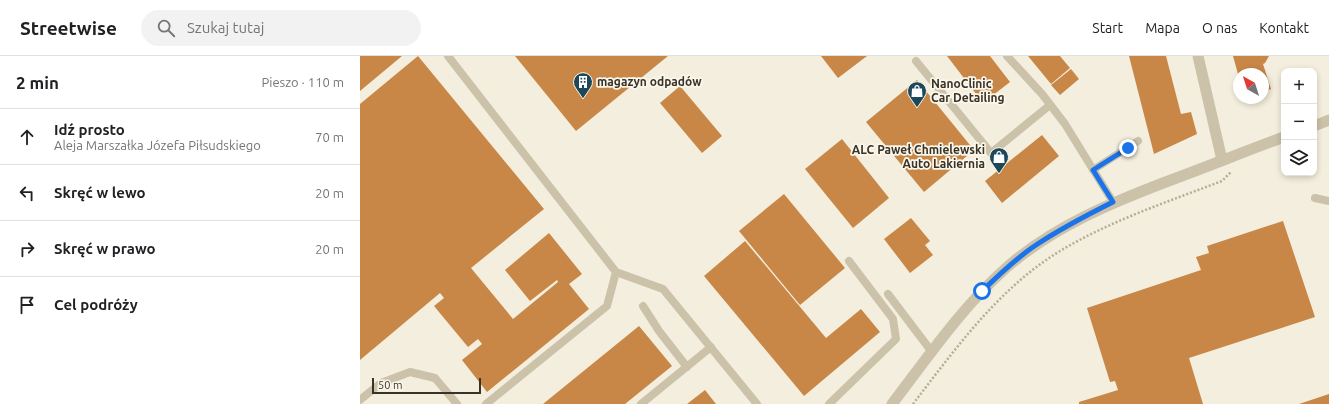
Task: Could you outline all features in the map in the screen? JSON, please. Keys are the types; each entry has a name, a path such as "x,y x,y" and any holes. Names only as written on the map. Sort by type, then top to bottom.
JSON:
{"street":[{"path":"1198,56 1222,160"},
{"path":"1317,125 1329,120"},
{"path":"892,404 982,291 1034,246 1113,202 1281,138"}],"lane":[{"path":"448,56 616,272 663,289 754,402"},
{"path":"1007,56 1065,124 1113,202"},
{"path":"916,61 991,153 1050,105"},
{"path":"1093,170 1138,141"},
{"path":"1314,198 1329,201"},
{"path":"829,404 896,339 893,319 849,261"},
{"path":"486,404 607,306 616,272"},
{"path":"888,294 932,352"},
{"path":"643,306 659,331 687,367"},
{"path":"642,404 711,347"},
{"path":"360,400 381,383 410,372 435,378 457,404"}],"path":[{"path":"913,404 944,363 989,310 1039,265 1059,251 1088,235 1121,220 1222,181 1232,172"}],"building":[{"path":"360,56 402,56 360,91"},
{"path":"418,56 544,209 471,268 513,319 558,282 557,280 530,301 505,270 549,233 582,274 569,284 589,309 487,392 462,360 482,344 478,339 468,347 434,306 444,298 440,293 360,360 360,104"},
{"name":"magazyn odpadów","path":"515,56 668,56 576,131"},
{"path":"821,56 867,56 838,78"},
{"path":"947,56 990,56 1010,82 983,103"},
{"path":"1028,56 1060,56 1070,68 1051,84"},
{"path":"1129,56 1166,56 1181,114 1191,112 1197,134 1154,154"},
{"path":"1233,56 1269,56 1263,64 1264,68 1236,68"},
{"path":"1071,69 1079,79 1060,95 1051,85"},
{"path":"917,80 974,150 924,192 866,122"},
{"path":"680,86 722,136 702,153 660,103"},
{"path":"1042,135 1059,156 1002,203 985,181"},
{"path":"842,139 889,198 853,228 805,169"},
{"path":"784,194 845,268 800,305 739,231"},
{"path":"911,218 930,241 925,245 933,255 910,273 884,239"},
{"path":"1283,221 1315,317 1189,358 1203,404 1079,404 1079,402 1118,390 1115,381 1110,382 1087,308 1201,270 1196,257 1209,253 1207,246"},
{"path":"745,241 826,338 861,309 880,332 804,396 704,276"},
{"path":"639,326 672,366 625,404 543,404"},
{"path":"705,390 716,404 687,404"},
{"path":"1329,394 1329,404 1299,404"}],"place":[{"name":"magazyn odpadów","path":"583,99"},
{"name":"NanoClinic Car Detailing","path":"917,108"},
{"name":"ALC Paweł Chmielewski Auto Lakiernia","path":"999,174"}],"route":[{"path":"982,291 1034,246 1113,202 1093,170 1128,148"}]}
